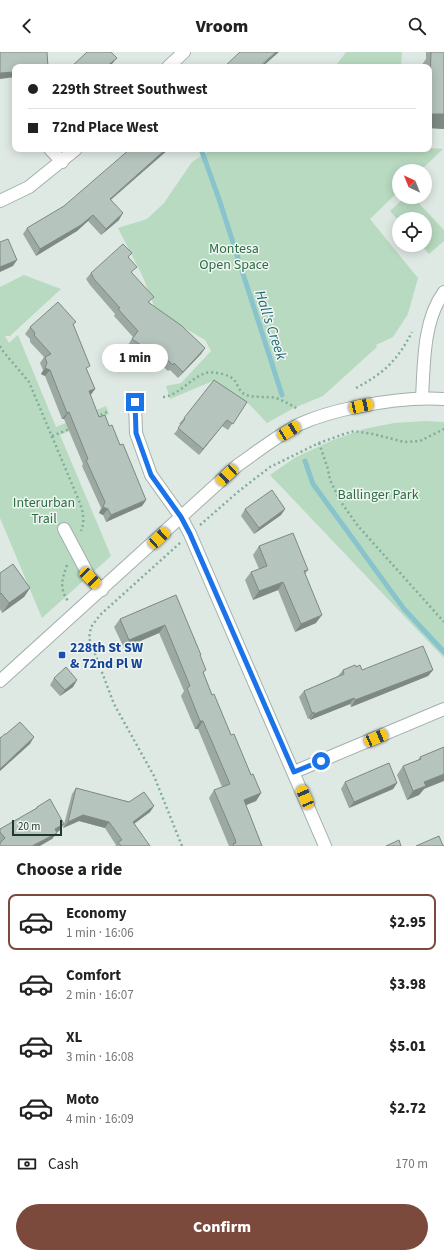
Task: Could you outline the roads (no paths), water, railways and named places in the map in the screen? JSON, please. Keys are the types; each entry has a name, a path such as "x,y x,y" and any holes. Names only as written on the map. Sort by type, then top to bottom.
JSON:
{"street":[{"path":"171,64 184,52"},
{"path":"53,152 62,162"},
{"path":"0,201 29,187 73,152"},
{"path":"422,398 427,335 434,312 444,292"},
{"path":"0,681 238,465 258,450 299,425 319,416 385,401 422,398 444,399"},
{"path":"135,402 136,433 151,475 181,517 326,846"},
{"path":"64,529 90,578 102,590"},
{"path":"294,772 444,709"}],"waterway":[{"name":"Hall's Creek","path":"202,152 219,199 282,395"},
{"name":"Hall's Creek","path":"305,461 313,484 404,609 444,652"}],"place":[{"name":"228th St SW & 72nd Pl W","path":"62,655"}],"park label":[{"name":"Montesa Open Space","path":"234,256"},
{"name":"Ballinger Park","path":"378,494"},
{"name":"Interurban Trail","path":"44,510"}]}
